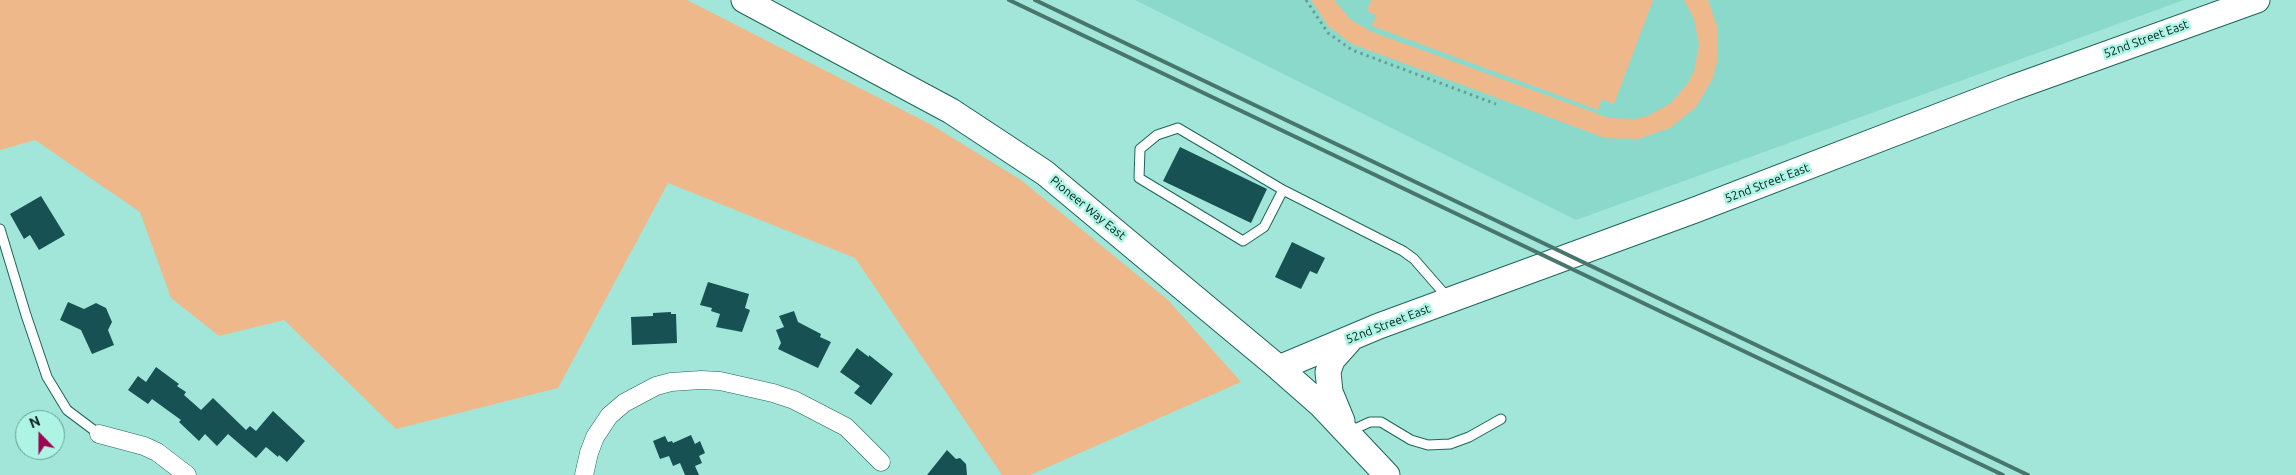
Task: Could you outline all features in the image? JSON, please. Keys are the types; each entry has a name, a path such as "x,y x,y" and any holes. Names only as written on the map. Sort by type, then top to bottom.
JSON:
{"street":[{"name":"Pioneer Way East","path":"744,0 950,111 1002,143 1045,173 1097,214 1279,368 1348,432 1387,475"},
{"name":"52nd Street East","path":"1279,368 1450,300 1814,165 2012,88 2257,0"},
{"path":"1348,432 1336,411 1328,379 1332,360 1351,339"},
{"path":"584,475 595,437 609,416 624,402 656,386 671,382 701,380 720,381 773,393 800,404 846,427 881,462"},
{"path":"99,434 144,446 157,452 187,475"}],"lane":[{"path":"1283,190 1264,227 1243,241 1139,178 1140,149 1157,135 1178,128 1283,190 1403,251 1414,258 1450,300"},
{"path":"0,229 47,377 67,410 99,434"},
{"path":"1348,432 1370,422 1381,422 1411,440 1428,445 1450,444 1469,437 1501,420"}],"path":[{"path":"1306,0 1328,33 1352,50 1496,104"}],"shaded area":[{"path":"0,0 687,0 930,124 1021,180 1168,300 1241,382 1030,475 1002,475 855,258 668,183 558,388 396,429 284,320 219,336 171,298 140,212 35,140 0,150"},
{"path":"1135,0 2184,0 1576,220"},
{"path":"1311,0 1334,0 1351,20 1372,32 1609,118 1635,119 1648,116 1671,103 1688,83 1694,71 1699,45 1694,19 1684,0 1708,0 1718,29 1717,62 1713,78 1696,107 1670,128 1638,139 1605,138 1352,44 1328,26"},
{"path":"1371,0 1653,0 1614,104 1602,99 1598,110 1372,26 1376,15 1367,11"}],"building":[{"path":"1180,147 1267,189 1251,223 1163,181"},
{"path":"41,196 65,235 39,250 30,235 24,239 10,214"},
{"path":"1292,242 1325,258 1317,274 1310,271 1301,289 1275,277"},
{"path":"708,282 749,294 745,308 750,310 742,332 716,327 720,314 711,311 712,308 700,305"},
{"path":"68,302 84,309 96,303 106,308 112,322 108,330 114,345 92,354 81,330 60,320"},
{"path":"794,311 798,322 821,334 820,337 831,342 818,368 778,349 781,343 776,330 784,327 779,316"},
{"path":"671,312 671,314 676,314 677,343 632,345 631,317 653,316 653,313"},
{"path":"857,348 893,374 871,405 854,393 860,386 840,372"},
{"path":"156,367 179,384 177,386 186,392 184,395 201,410 213,398 246,430 250,426 256,431 273,411 305,441 287,462 266,447 256,458 228,434 217,446 205,434 199,441 179,422 181,420 152,399 148,404 128,390 138,376 146,382"},
{"path":"691,435 695,444 700,441 705,453 699,456 702,463 695,466 699,475 685,475 680,463 673,466 669,456 660,459 653,441 665,436 668,442 672,441 673,443"},
{"path":"947,450 956,459 960,458 966,464 967,475 927,475"}],"railway":[{"path":"1009,0 2003,475"},
{"path":"1035,0 2028,475"}]}
